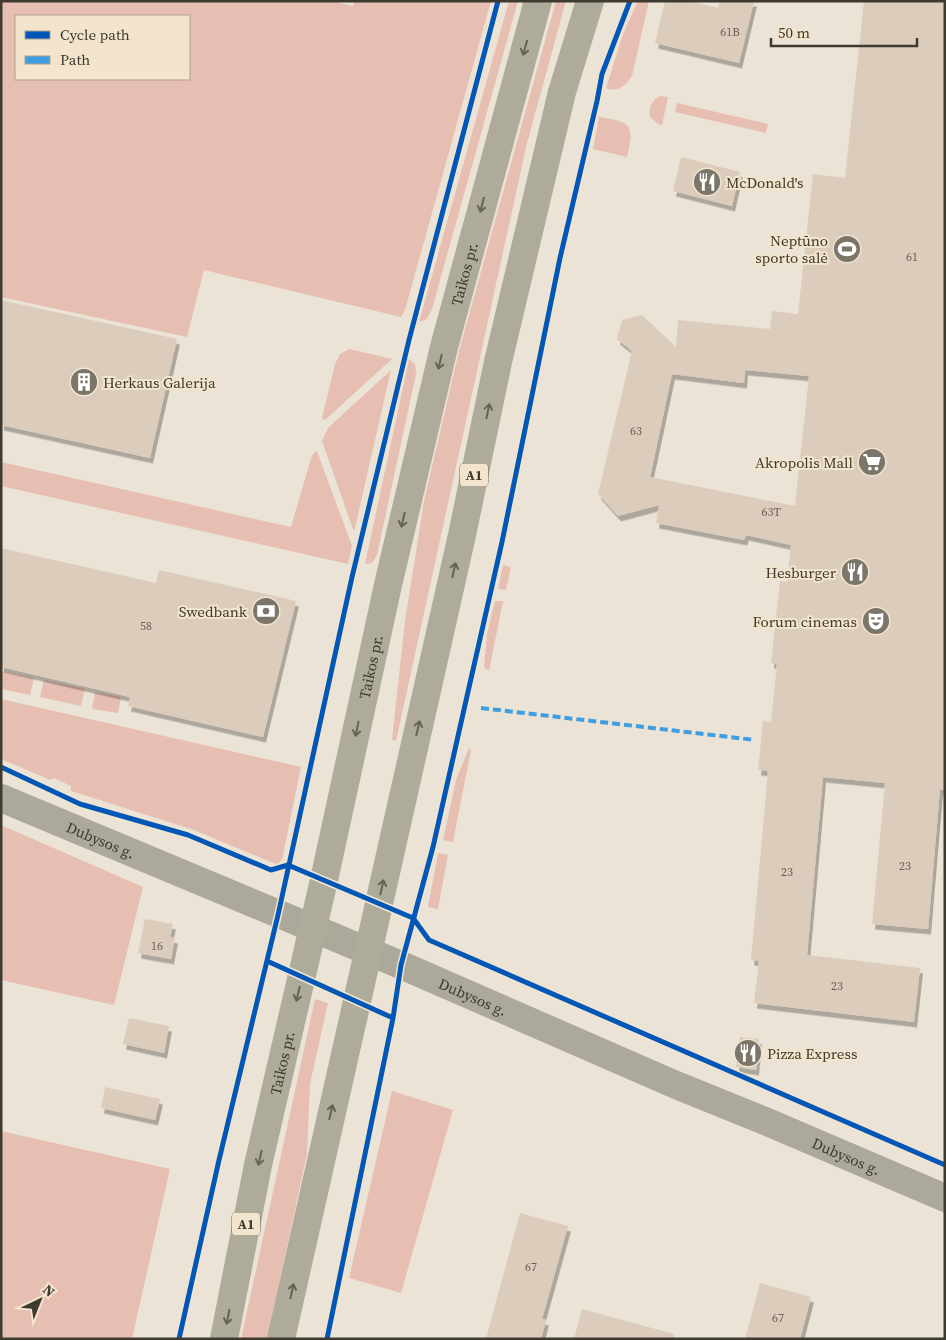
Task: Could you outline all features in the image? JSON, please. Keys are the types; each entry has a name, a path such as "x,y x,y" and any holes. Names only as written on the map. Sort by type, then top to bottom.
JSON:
{"main road":[{"name":"Taikos pr.","path":"224,1339 258,1165 313,930 388,584 444,348 538,1"},
{"name":"A1","path":"281,1339 462,535 502,343 562,92 590,1"}],"street":[{"name":"Dubysos g.","path":"1,798 945,1198"}],"shaded area":[{"path":"1,1 332,1 353,6 354,1 491,1 405,310 401,317 204,270 187,337 1,297"},
{"path":"509,1 518,1 432,309 427,319 419,322"},
{"path":"556,1 566,1 527,143 396,741 392,740 405,621 424,501 459,351"},
{"path":"638,1 649,1 632,76 618,89 606,88 623,34"},
{"path":"660,96 668,97 662,125 650,117 651,105"},
{"path":"677,103 768,124 766,133 675,112"},
{"path":"599,117 618,121 628,126 630,138 627,157 593,149"},
{"path":"349,349 392,359 325,420 322,418 335,364 340,354"},
{"path":"409,359 415,364 416,374 377,555 372,563 365,564"},
{"path":"391,370 354,532 322,441 328,428"},
{"path":"317,451 352,546 348,564 1,486 1,462 291,527 312,455"},
{"path":"503,565 511,567 506,590 498,589"},
{"path":"495,601 503,601 489,671 484,667 487,634"},
{"path":"1,671 34,678 30,695 1,689"},
{"path":"44,680 85,689 81,706 40,697"},
{"path":"95,692 121,697 118,713 92,709"},
{"path":"1,699 301,767 282,860 277,864 273,863 194,830 71,791 71,786 54,778 50,780 1,759"},
{"path":"469,748 471,750 453,842 443,840 456,780"},
{"path":"1,825 143,887 114,1005 1,980"},
{"path":"438,853 448,855 438,909 428,907"},
{"path":"315,999 328,1003 310,1084 307,1154 267,1339 241,1339"},
{"path":"392,1091 453,1110 401,1293 349,1278"},
{"path":"1,1131 170,1169 132,1339 1,1339"}],"building":[{"path":"665,1 689,1 718,8 720,1 754,1 739,63 655,43"},
{"name":"Akropolis Mall","path":"864,1 945,1 945,790 940,789 928,929 872,924 885,783 823,777 807,955 920,968 914,1022 754,1003 759,961 751,960 768,771 758,770 763,721 771,722 777,664 771,663 780,581 787,582 791,545 746,535 744,540 656,523 659,505 618,516 598,494 632,351 617,339 622,320 642,315 676,347 678,320 770,329 772,311 798,314 813,174 845,178","holes":["745,370 809,376 795,506 650,477 672,374 744,383"]},
{"name":"McDonald's","path":"681,157 740,172 732,206 673,191"},
{"name":"Herkaus Galerija","path":"1,300 177,339 150,458 1,425"},
{"path":"1,548 156,583 159,570 296,601 263,737 128,706 130,697 1,667"},
{"path":"145,919 173,924 170,937 175,938 171,959 138,953"},
{"path":"129,1018 169,1026 164,1053 123,1044"},
{"name":"Pizza Express","path":"740,1037 759,1039 756,1070 736,1067"},
{"path":"105,1087 160,1099 155,1120 101,1108"},
{"path":"520,1213 568,1226 542,1319 546,1320 541,1339 486,1339"},
{"path":"760,1283 811,1297 800,1339 745,1339"},
{"path":"582,1309 674,1334 674,1339 574,1339"}],"marked path":[{"path":"481,708 755,740"}],"cycle path":[{"path":"179,1339 219,1160 278,915 352,577 409,340 498,1"},
{"path":"327,1339 393,1018 401,965 433,847 502,542 560,258 602,74 630,1"},
{"path":"1,767 80,804 188,835 271,870 288,865 413,918 429,940 945,1165"},
{"path":"267,961 393,1018"}],"place":[{"name":"McDonald's","path":"707,182"},
{"name":"Neptūno sporto salė","path":"847,249"},
{"name":"Herkaus Galerija","path":"84,382"},
{"name":"Akropolis Mall","path":"872,462"},
{"name":"Hesburger","path":"855,572"},
{"name":"Swedbank","path":"266,611"},
{"name":"Forum cinemas","path":"876,621"},
{"name":"Pizza Express","path":"748,1053"}]}
